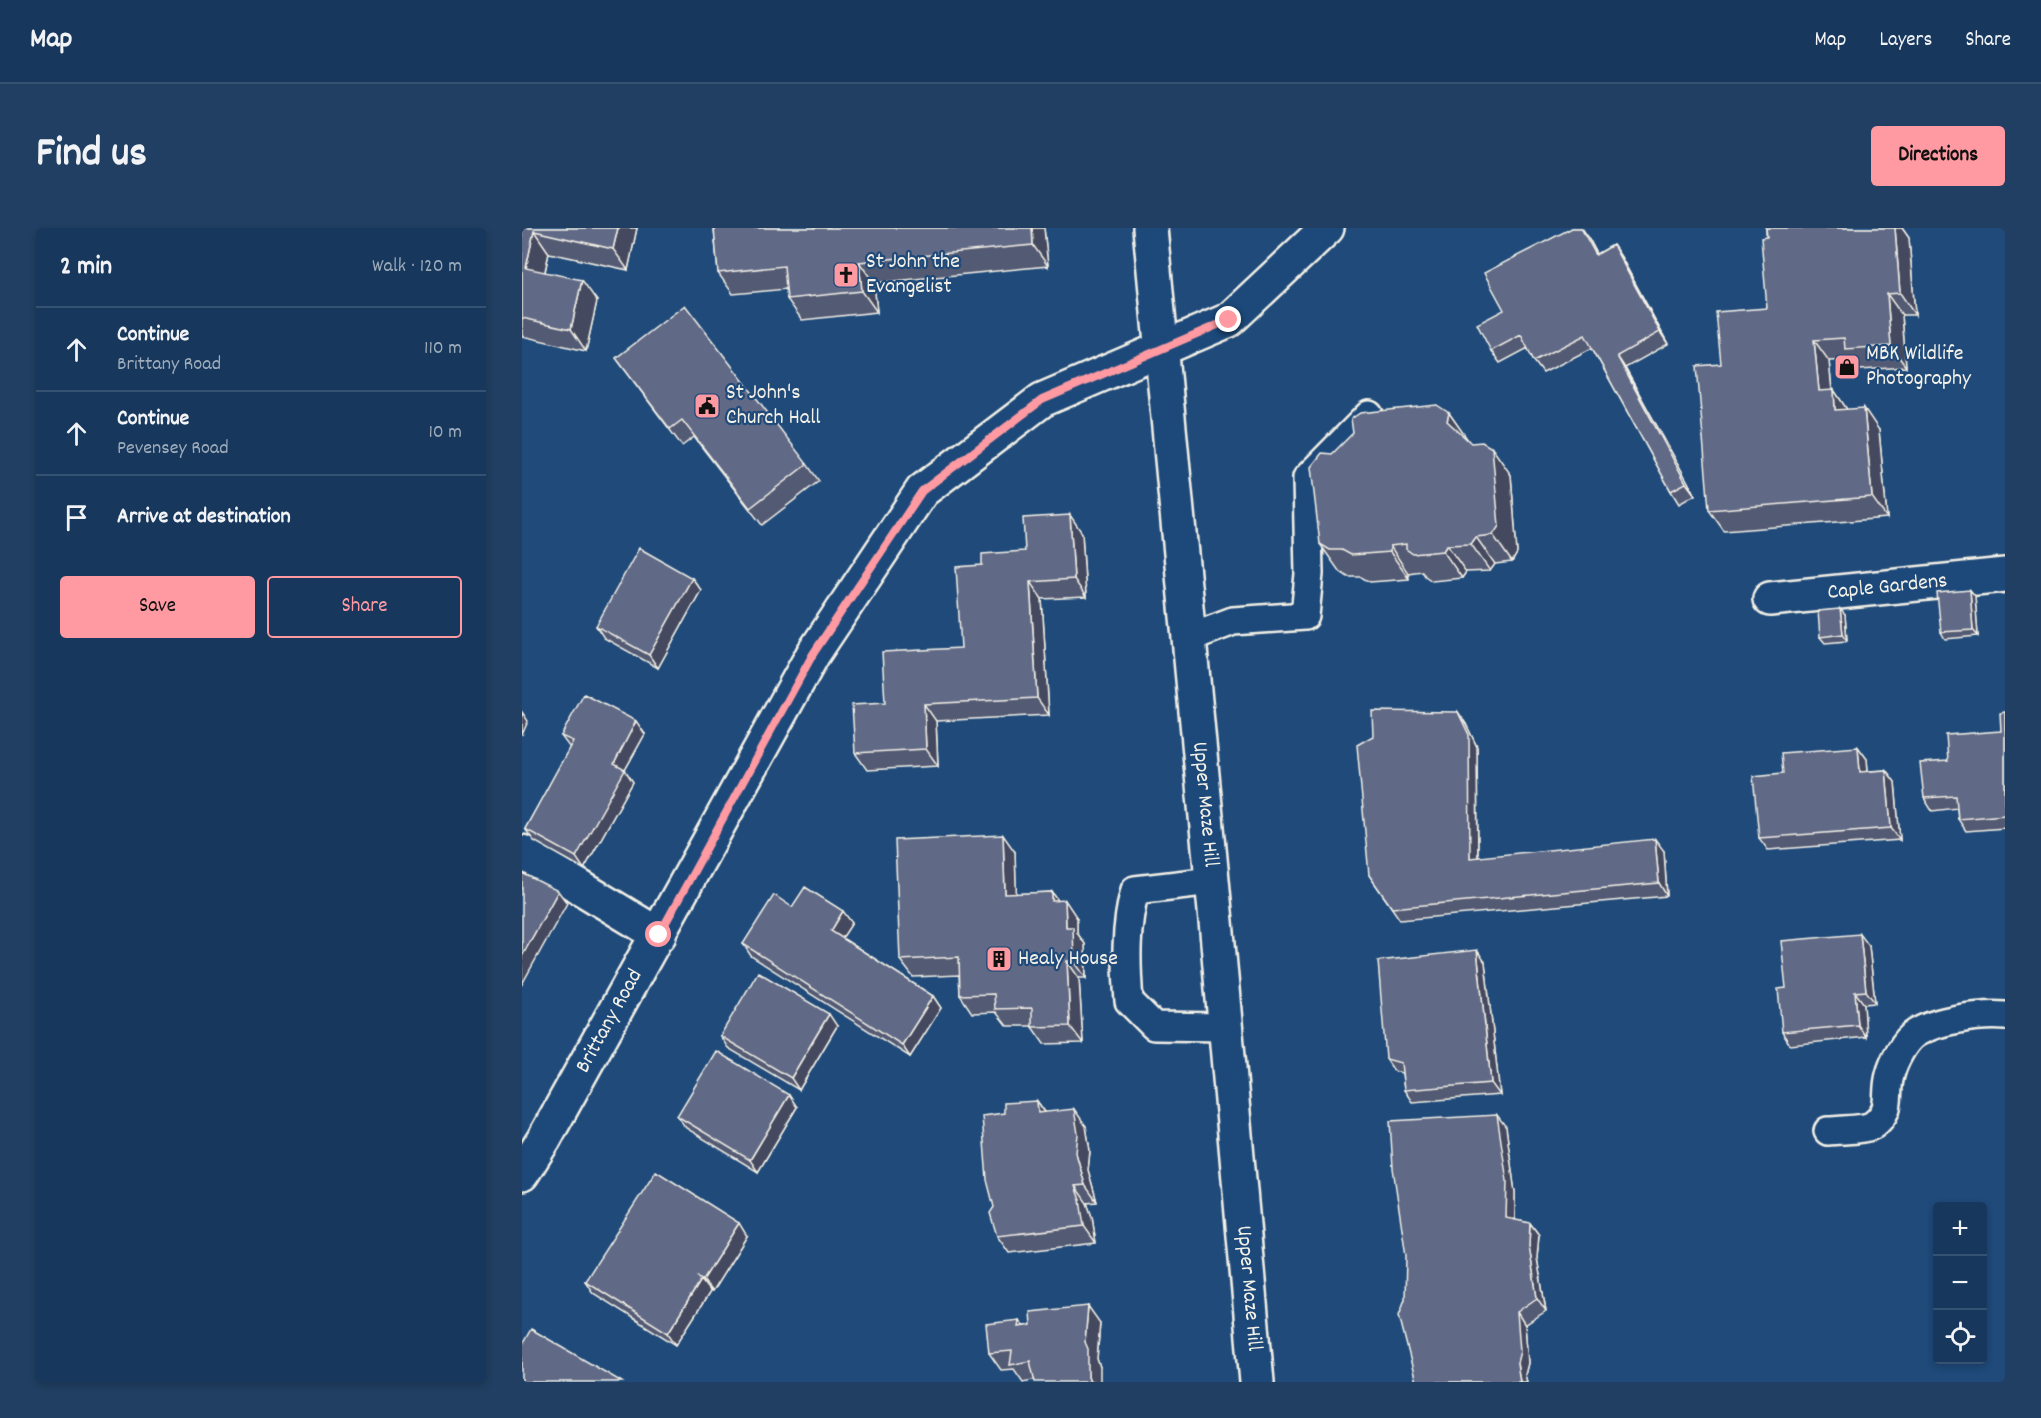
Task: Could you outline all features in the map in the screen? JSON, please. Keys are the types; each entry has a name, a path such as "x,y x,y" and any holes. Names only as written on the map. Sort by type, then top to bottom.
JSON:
{"street":[{"name":"Upper Maze Hill","path":"1149,228 1212,881 1257,1382"},
{"name":"Brittany Road","path":"522,1174 659,935 813,654 922,491 1042,400 1229,320 1327,228"},
{"name":"Caple Gardens","path":"1770,599 2005,575"},
{"path":"522,852 659,935"}],"lane":[{"path":"1188,638 1233,621 1305,616 1309,574 1307,478 1369,415"},
{"path":"1212,881 1135,890 1130,910 1125,958 1129,1001 1154,1026 1225,1027"},
{"path":"1828,1131 1870,1127 1883,1115 1888,1104 1889,1077 1897,1055 1914,1034 1945,1022 1994,1015 2005,1016"}],"building":[{"path":"522,228 618,228 613,249 534,231 526,268 582,280 571,329 522,318"},
{"name":"St John the Evangelist","path":"714,228 1032,228 1033,245 859,262 862,291 787,299 784,266 718,273"},
{"path":"1572,228 1581,228 1596,255 1613,245 1660,332 1617,356 1686,483 1671,491 1585,335 1534,361 1521,335 1491,351 1477,324 1504,310 1484,273"},
{"path":"1766,228 1895,228 1900,293 1887,294 1891,346 1845,349 1844,338 1814,340 1819,391 1834,390 1835,410 1864,408 1872,497 1709,510 1697,366 1721,364 1716,312 1767,308 1761,238 1767,237"},
{"name":"St John's Church Hall","path":"685,305 807,464 750,508 682,420 670,429 616,358"},
{"path":"1437,405 1449,413 1447,421 1471,443 1482,442 1492,448 1499,526 1493,535 1476,537 1471,544 1447,545 1443,551 1413,554 1406,549 1406,544 1390,546 1390,552 1351,555 1342,550 1330,550 1320,544 1311,467 1322,453 1332,454 1353,433 1351,419 1360,413"},
{"path":"1070,515 1074,579 1030,582 1037,698 924,704 926,749 855,753 852,705 885,703 882,652 961,648 956,567 982,565 982,554 1025,551 1023,518"},
{"path":"639,548 692,578 649,655 596,626"},
{"path":"1970,590 1973,630 1941,632 1937,593"},
{"path":"1840,609 1843,634 1820,637 1818,611"},
{"path":"584,694 636,721 614,764 625,770 576,857 525,829 573,741 561,736"},
{"path":"1372,711 1458,712 1469,735 1470,858 1655,839 1659,883 1392,908 1369,875 1357,745 1373,736"},
{"path":"2005,712 2005,815 1958,819 1956,796 1924,798 1920,763 1948,761 1946,735 2001,731 2000,713"},
{"path":"1858,747 1860,772 1886,770 1891,828 1759,838 1753,776 1783,773 1781,753"},
{"name":"Healy House","path":"1003,835 1005,894 1052,892 1052,901 1065,900 1066,927 1073,927 1074,961 1067,961 1070,1026 1032,1027 1032,1008 995,1009 994,994 960,995 959,957 900,960 895,840"},
{"path":"522,873 558,891 522,956"},
{"path":"805,887 843,911 831,931 933,996 902,1045 743,944 774,895 792,907"},
{"path":"1860,934 1866,991 1855,992 1858,1025 1782,1032 1778,989 1786,988 1781,941"},
{"path":"1477,950 1491,1083 1404,1090 1401,1063 1386,1059 1378,961"},
{"path":"758,972 829,1014 791,1078 720,1036"},
{"path":"716,1051 789,1095 750,1160 677,1116"},
{"path":"1037,1101 1038,1113 1074,1109 1078,1134 1076,1153 1085,1185 1075,1186 1080,1200 1084,1226 997,1236 990,1213 994,1207 987,1180 982,1116 1004,1113 1004,1103"},
{"path":"1497,1115 1507,1181 1506,1218 1530,1223 1529,1246 1537,1298 1517,1312 1520,1351 1517,1363 1520,1382 1416,1382 1399,1315 1405,1299 1406,1256 1393,1168 1390,1121"},
{"path":"656,1171 739,1223 703,1280 697,1276 701,1280 668,1333 585,1281"},
{"path":"1088,1306 1085,1342 1088,1349 1090,1382 1035,1382 1030,1361 1010,1365 1012,1351 989,1353 986,1324 1019,1320 1018,1327 1031,1325 1030,1312"},
{"path":"531,1329 622,1382 522,1382 522,1345"}],"place":[{"name":"St John the Evangelist","path":"846,275"},
{"name":"MBK Wildlife Photography","path":"1847,367"},
{"name":"St John's Church Hall","path":"707,406"},
{"name":"Healy House","path":"999,959"}],"route":[{"path":"659,935 813,654 922,491 1042,400 1229,320"}]}
